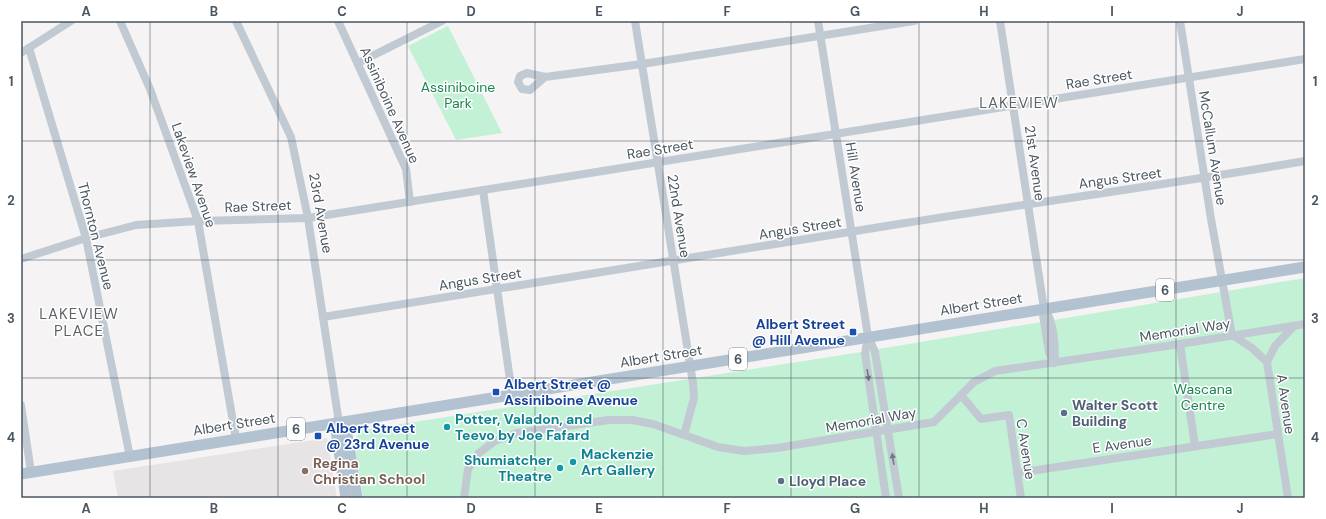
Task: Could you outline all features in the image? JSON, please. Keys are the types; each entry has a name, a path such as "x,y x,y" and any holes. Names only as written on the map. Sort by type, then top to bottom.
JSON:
{"main road":[{"name":"Albert Street","path":"26,473 512,394 690,367 868,336 1305,267"},
{"name":"23rd Avenue","path":"339,423 346,498"},
{"name":"23rd Avenue","path":"339,423 357,498"}],"street":[{"path":"21,53 71,21"},
{"name":"Lakeview Avenue","path":"120,21 150,89 198,221 236,439"},
{"name":"23rd Avenue","path":"236,21 291,137 308,218 339,423"},
{"name":"Assiniboine Avenue","path":"338,21 406,169 410,202"},
{"path":"358,63 442,21"},
{"name":"22nd Avenue","path":"635,21 694,398 684,435"},
{"name":"Hill Avenue","path":"818,21 868,336"},
{"path":"544,77 642,64 914,21"},
{"name":"21st Avenue","path":"1000,21 1044,309 1049,314 1056,351 1054,363"},
{"name":"McCallum Avenue","path":"1180,21 1223,280"},
{"name":"Thornton Avenue","path":"29,48 86,238 130,457"},
{"name":"Rae Street","path":"21,259 86,238 136,226 198,221 308,218 1305,59"},
{"name":"Angus Street","path":"323,317 497,291 852,232 1205,178 1305,161"},
{"path":"483,190 512,394"},
{"path":"1223,280 1232,335"},
{"name":"Memorial Way","path":"464,498 468,469 480,453 495,441 517,433 609,420 620,420 641,421 718,447 744,451 794,445 934,422 974,382 995,371 1305,324"},
{"name":"A Avenue","path":"1288,498 1267,362 1275,346 1294,326"},
{"name":"A Avenue","path":"1232,335 1252,348 1267,362"},
{"path":"868,336 875,352 899,498"},
{"path":"868,336 865,354 886,498"},
{"path":"1180,344 1195,446"},
{"name":"C Avenue","path":"961,395 981,419 1009,414 1021,498"},
{"path":"21,405 26,473"},
{"name":"E Avenue","path":"1017,472 1278,434"}],"shaded area":[{"path":"327,438 337,498 118,498 113,471"}],"green space":[{"name":"Assiniboine Park","path":"448,26 502,133 456,140 408,46"},
{"name":"Wascana Centre","path":"1305,278 1305,498 363,498 353,440 363,430 855,353"}],"place":[{"name":"Albert Street @ Hill Avenue","path":"853,332"},
{"name":"Albert Street @ Assiniboine Avenue","path":"496,392"},
{"name":"Walter Scott Building","path":"1064,413"},
{"name":"Potter, Valadon, and Teevo by Joe Fafard","path":"447,427"},
{"name":"Albert Street @ 23rd Avenue","path":"318,436"},
{"name":"Mackenzie Art Gallery","path":"573,462"},
{"name":"Shumiatcher Theatre","path":"560,468"},
{"name":"Regina Christian School","path":"305,471"},
{"name":"Lloyd Place","path":"781,481"}],"district":[{"name":"LAKEVIEW","path":"1019,103"},
{"name":"LAKEVIEW PLACE","path":"79,322"}]}
